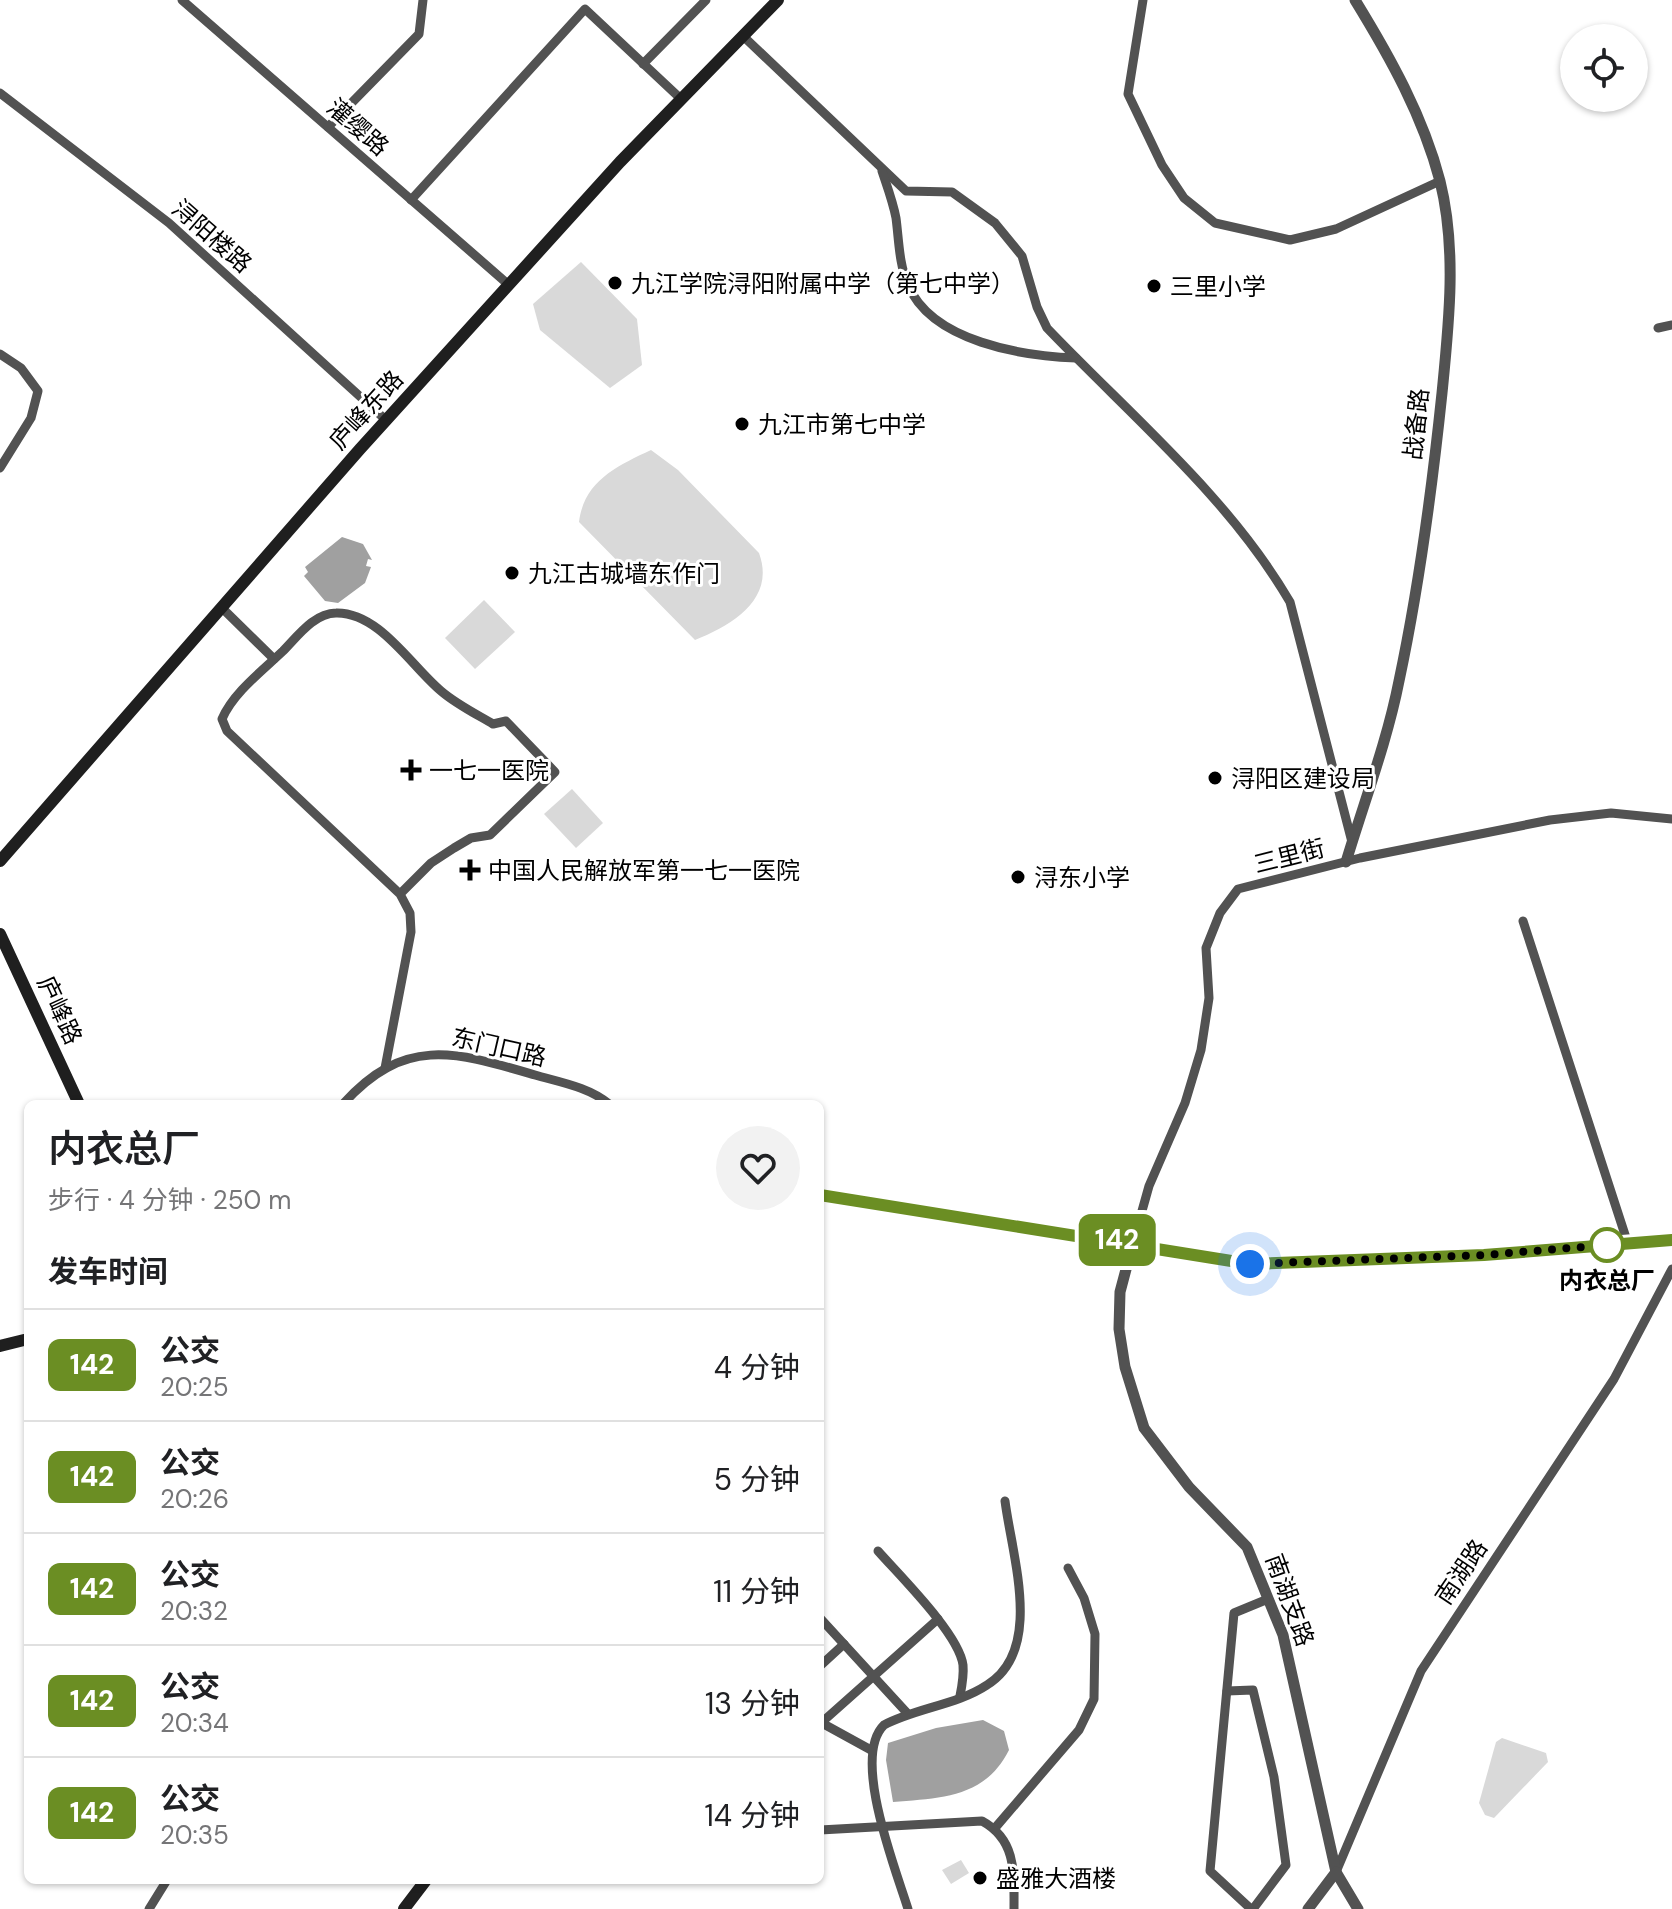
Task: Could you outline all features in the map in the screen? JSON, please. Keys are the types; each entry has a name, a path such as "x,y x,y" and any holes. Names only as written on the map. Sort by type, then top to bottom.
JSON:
{"main road":[{"name":"庐峰东路","path":"0,861 221,607 509,285 681,99 778,0"},
{"name":"庐峰路","path":"0,934 77,1100"},
{"path":"824,1196 1250,1264 1484,1255 1672,1240"},
{"path":"0,1346 24,1340"},
{"path":"404,1909 423,1884"}],"street":[{"name":"灌缨路","path":"182,0 509,285"},
{"path":"328,127 419,34 423,0"},
{"path":"643,64 706,0"},
{"path":"1143,0 1128,94 1162,165 1184,198 1215,223 1290,240 1336,229 1440,181"},
{"name":"战备路","path":"1346,862 1399,682 1435,462 1449,286 1449,238 1440,181 1412,105 1355,0"},
{"path":"411,200 585,9 681,99"},
{"path":"743,36 906,191 952,192 995,223 1022,256 1037,307 1047,328 1199,483 1278,580 1290,602 1352,842"},
{"name":"浔阳楼路","path":"2,97 169,223 387,421"},
{"path":"881,168 895,214 901,263 909,288 927,311 972,339 1009,351 1076,358"},
{"path":"1658,328 1672,325"},
{"path":"0,354 21,368 38,391 31,418 0,468"},
{"path":"221,607 274,659"},
{"path":"385,1068 411,932 410,913 400,894 227,731 222,719 226,708 274,659 313,621 325,615 335,613 367,620 443,693 493,724 506,721 555,772 490,835 471,838 443,856 400,894"},
{"name":"三里街","path":"1133,1243 1149,1186 1185,1103 1201,1050 1209,998 1206,948 1220,913 1238,889 1346,862 1550,820 1611,813 1672,819"},
{"path":"1523,921 1628,1244"},
{"name":"东门口路","path":"348,1100 385,1068 421,1054 470,1056 568,1084 601,1100"},
{"name":"南湖支路","path":"1133,1243 1120,1292 1119,1329 1125,1367 1144,1428 1189,1487 1247,1547 1283,1635 1336,1872 1358,1909"},
{"name":"南湖路","path":"1308,1909 1336,1872 1421,1671 1614,1379 1672,1269"},
{"path":"908,1909 882,1826 871,1750 879,1730 908,1714 987,1685 1009,1665 1021,1637 1005,1501"},
{"path":"878,1551 938,1619 963,1663 960,1696"},
{"path":"995,1828 1079,1730 1094,1699 1095,1634 1084,1598 1068,1568"},
{"path":"1227,1691 1253,1690 1274,1777 1286,1865 1252,1909 1210,1871 1234,1613 1268,1599"},
{"path":"824,1619 908,1714"},
{"path":"824,1720 938,1619"},
{"path":"824,1662 844,1644"},
{"path":"824,1725 871,1750"},
{"path":"824,1830 982,1821 995,1828 1006,1842 1014,1862 1014,1909"},
{"path":"149,1909 165,1884"}],"shaded area":[{"path":"581,262 637,319 642,365 610,388 540,330 533,304"},
{"path":"651,450 678,470 759,553 763,569 756,597 747,608 723,627 695,640 579,522 582,508 595,485 626,462"},
{"path":"342,537 363,544 372,560 368,559 366,566 371,567 365,583 338,603 325,601 304,576 308,572 305,567"},
{"path":"484,600 515,632 475,669 445,638"},
{"path":"572,789 603,823 576,848 544,814"},
{"path":"983,1720 1004,1731 1009,1750 988,1778 960,1792 893,1802 886,1760 888,1743 936,1728"},
{"path":"1502,1738 1546,1753 1548,1762 1494,1818 1485,1815 1479,1803 1496,1742"},
{"path":"961,1860 969,1873 951,1884 942,1870"}],"bus line":[{"name":"142","path":"824,1196 1250,1264 1484,1255 1672,1240"}],"place":[{"name":"九江学院浔阳附属中学（第七中学）","path":"615,283"},
{"name":"三里小学","path":"1154,286"},
{"name":"九江市第七中学","path":"742,424"},
{"name":"九江古城墙东作门","path":"512,573"},
{"name":"一七一医院","path":"411,770"},
{"name":"浔阳区建设局","path":"1215,778"},
{"name":"中国人民解放军第一七一医院","path":"470,870"},
{"name":"浔东小学","path":"1018,877"},
{"name":"内衣总厂","path":"1607,1245"},
{"name":"盛雅大酒楼","path":"980,1878"}],"route":[{"path":"1250,1264 1484,1255 1607,1245"}]}
